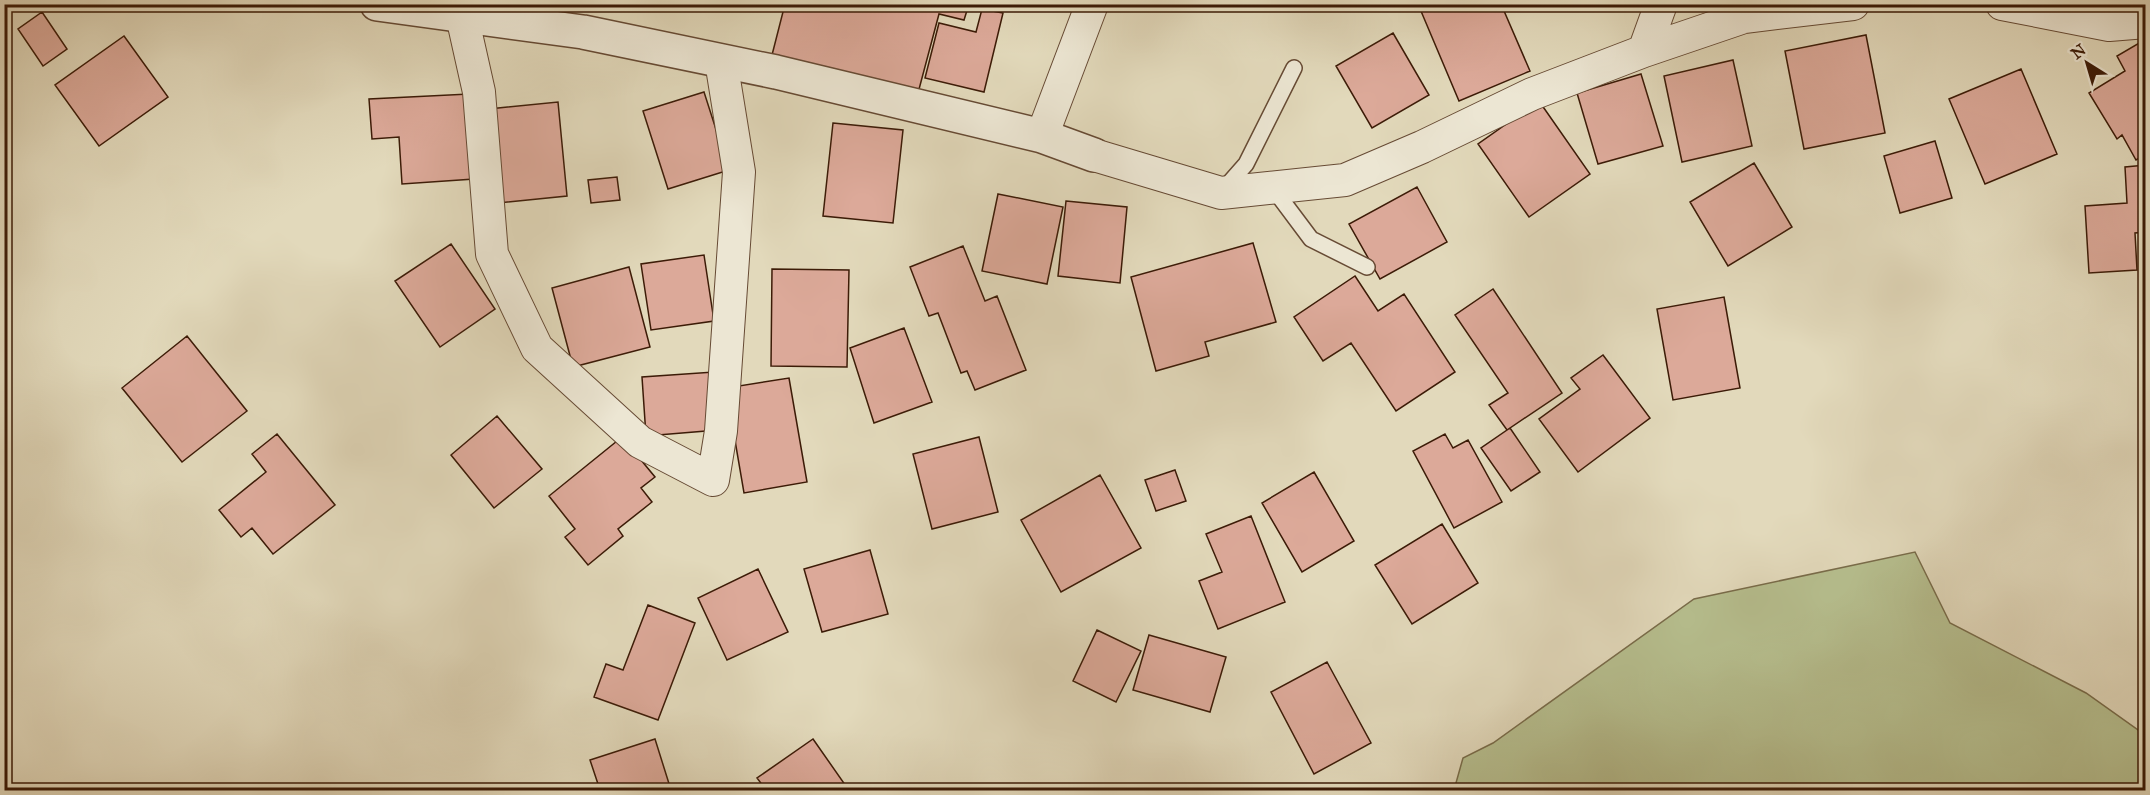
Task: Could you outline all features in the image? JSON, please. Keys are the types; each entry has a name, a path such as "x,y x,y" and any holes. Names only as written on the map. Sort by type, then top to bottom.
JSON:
{"street":[{"path":"377,4 583,32 721,61 1042,136 1094,155 1221,193 1345,180 1422,147 1532,94 1644,51 1744,17 1848,5"},
{"path":"1042,136 1092,4"},
{"path":"1644,51 1661,4"},
{"path":"2002,4 2109,25 2145,22"},
{"path":"462,16 479,92 492,255 537,348 640,442 713,480 721,431 739,172 721,61"}],"lane":[{"path":"1221,193 1246,165 1294,68"},
{"path":"1272,187 1311,239 1367,267"}],"green space":[{"path":"1915,552 1950,623 2086,693 2145,735 2145,790 1454,790 1463,758 1493,743 1694,599"}],"building":[{"path":"785,4 969,4 964,20 939,14 918,93 772,55"},
{"path":"1293,4 1306,4 1298,10"},
{"path":"1418,4 1501,4 1530,71 1459,101"},
{"path":"982,9 1003,13 984,92 925,78 939,23 976,32"},
{"path":"42,12 67,49 43,66 18,29"},
{"path":"1393,33 1429,95 1372,128 1336,66"},
{"path":"1866,35 1885,133 1804,149 1785,51"},
{"path":"124,36 168,97 99,146 55,85"},
{"path":"2146,39 2146,154 2136,160 2122,135 2117,139 2089,93 2125,71 2117,56"},
{"path":"1733,60 1752,146 1682,162 1664,76"},
{"path":"2021,69 2057,154 1985,184 1949,99"},
{"path":"1641,74 1663,146 1598,164 1577,93"},
{"path":"704,92 729,170 668,189 643,111"},
{"path":"469,94 474,179 402,184 399,137 372,139 369,99"},
{"path":"1539,101 1590,174 1529,217 1478,144"},
{"path":"558,102 567,196 498,203 489,109"},
{"path":"833,123 903,130 893,223 823,216"},
{"path":"1935,141 1952,198 1900,213 1884,156"},
{"path":"1754,163 1792,227 1728,266 1690,202"},
{"path":"2146,165 2146,232 2135,233 2137,270 2089,273 2085,206 2127,203 2125,167"},
{"path":"617,177 620,200 591,203 588,180"},
{"path":"1417,187 1447,242 1380,279 1349,224"},
{"path":"998,194 1063,207 1047,284 982,271"},
{"path":"1066,201 1127,207 1120,283 1058,276"},
{"path":"1253,243 1276,322 1205,342 1209,356 1156,371 1131,277"},
{"path":"451,244 495,309 440,347 395,281"},
{"path":"963,246 985,301 997,296 1026,370 975,390 967,371 961,373 938,313 929,316 910,267"},
{"path":"704,255 714,321 651,330 641,264"},
{"path":"629,267 650,347 573,367 552,288"},
{"path":"772,269 849,270 847,367 771,366"},
{"path":"1355,276 1378,311 1404,294 1455,372 1396,411 1351,343 1323,361 1294,317"},
{"path":"1493,289 1562,393 1507,430 1489,405 1508,393 1455,315"},
{"path":"1724,297 1740,388 1673,400 1657,309"},
{"path":"904,328 932,402 874,423 850,348"},
{"path":"187,336 247,411 182,462 122,388"},
{"path":"1603,355 1650,418 1578,472 1539,419 1580,389 1571,378"},
{"path":"714,372 718,430 646,436 642,377"},
{"path":"789,378 807,482 744,493 726,388"},
{"path":"497,416 542,469 494,508 451,455"},
{"path":"1510,428 1540,472 1511,491 1481,448"},
{"path":"277,434 335,505 273,554 252,528 241,537 219,510 266,472 252,454"},
{"path":"1445,434 1453,448 1468,440 1502,502 1454,528 1413,451"},
{"path":"622,437 655,477 641,488 652,502 618,529 623,536 588,565 565,537 575,529 549,496"},
{"path":"979,437 998,512 932,529 913,454"},
{"path":"1175,470 1186,501 1156,511 1145,480"},
{"path":"1314,472 1354,541 1302,572 1262,503"},
{"path":"1100,475 1141,548 1061,592 1021,520"},
{"path":"1251,516 1285,602 1218,629 1199,581 1222,572 1206,534"},
{"path":"1442,524 1478,583 1412,624 1375,565"},
{"path":"870,550 888,614 822,632 804,569"},
{"path":"758,569 788,632 727,660 698,598"},
{"path":"648,605 695,623 658,720 594,697 606,664 623,670"},
{"path":"1097,630 1141,651 1116,702 1073,681"},
{"path":"1149,635 1226,657 1210,712 1133,690"},
{"path":"1327,662 1371,743 1314,774 1271,692"},
{"path":"655,739 671,790 600,790 590,760"},
{"path":"813,739 848,789 766,790 757,778"}]}
